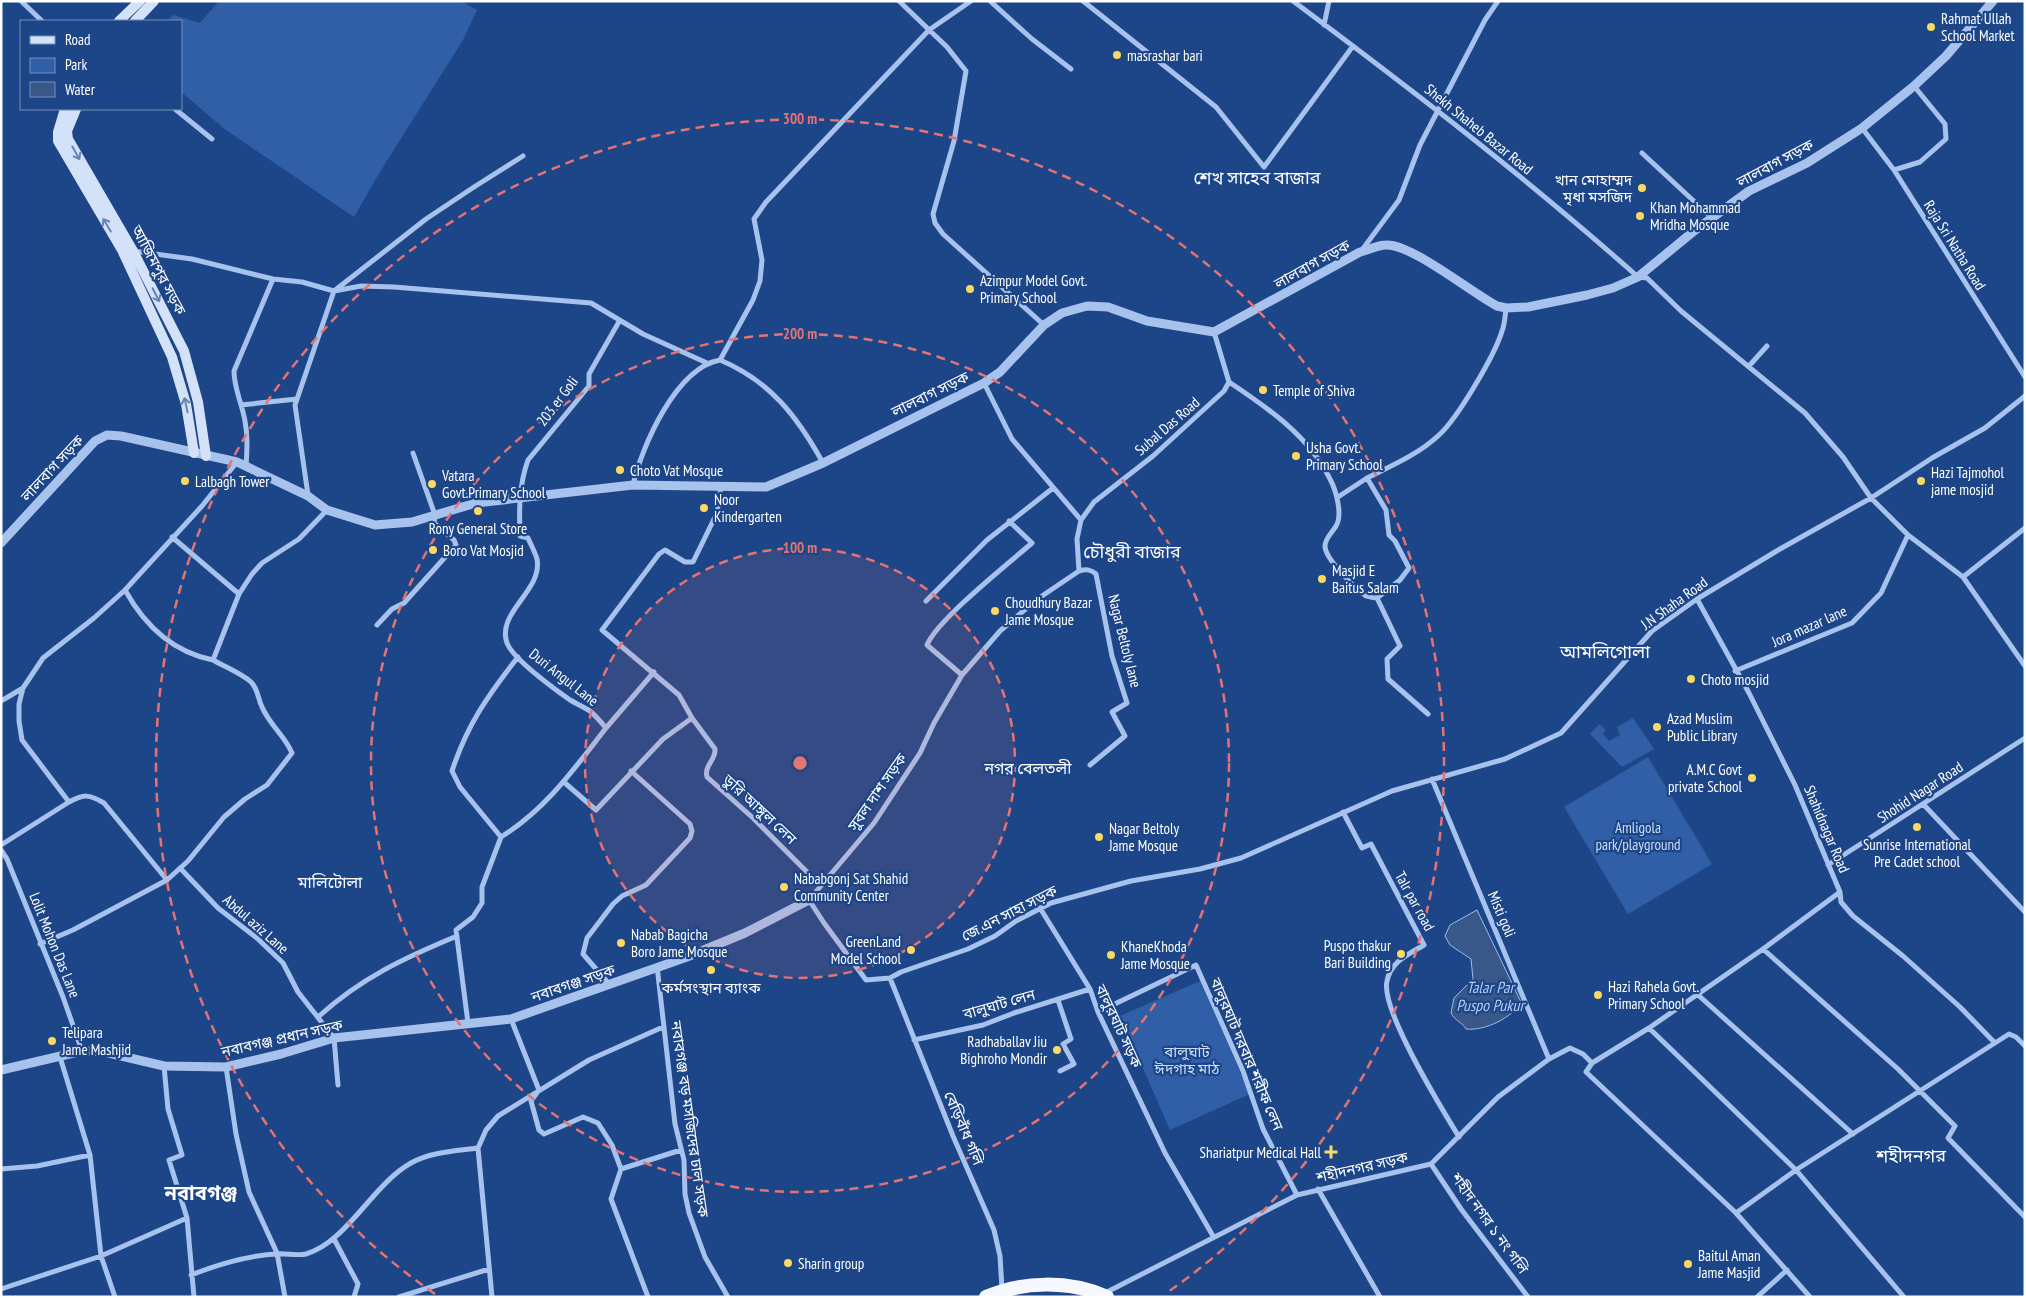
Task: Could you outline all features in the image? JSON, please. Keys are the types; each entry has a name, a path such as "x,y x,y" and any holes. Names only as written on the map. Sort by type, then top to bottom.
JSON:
{"highway":[{"path":"986,1297 1002,1290 1044,1284 1104,1296"}],"main road":[{"path":"120,20 140,1"},
{"path":"136,20 154,1"},
{"name":"আজিমপুর সড়ক","path":"65,110 58,132 58,141 122,250 172,357 186,404 194,453"},
{"name":"আজিমপুর সড়ক","path":"76,110 67,131 68,139 133,251 184,351 198,402 206,456"}],"street":[{"path":"21,1 41,20"},
{"path":"899,1 929,30 966,71 954,142 933,214 935,223 943,234 1044,325"},
{"path":"720,360 753,300 760,281 762,260 754,219 766,202 929,30 971,1"},
{"path":"990,1 1032,39 1071,68"},
{"path":"1083,1 1216,107 1264,167 1352,46"},
{"name":"Shekh Shaheb Bazar Road","path":"1293,1 1577,223 1642,278"},
{"path":"1324,24 1329,1"},
{"path":"1360,252 1399,200 1420,145 1485,20 1498,1"},
{"name":"লালবাগ সড়ক","path":"1,543 99,439 108,435 121,436 242,464 308,496 328,510 375,525 412,522 476,503 633,484 766,487 823,463 984,383 1000,372 1044,325 1056,316 1087,306 1108,307 1147,322 1214,332 1360,252 1386,245 1397,246 1431,264 1483,299 1506,308 1528,307 1613,288 1642,278 1712,218 1749,191 1807,163 1862,128 1914,86 1946,56 1993,1"},
{"path":"1894,170 1920,162 1946,139 1945,124 1914,86"},
{"path":"176,110 212,139"},
{"name":"Raja Sri Natha Road","path":"1862,128 1894,170 2025,377"},
{"path":"1642,153 1712,218"},
{"path":"308,496 298,438 295,405 334,291 426,219 523,156"},
{"path":"122,250 192,259 273,279 302,282 334,291 361,286 394,287 591,302 620,320 707,362 720,360 738,368 766,386 793,414 823,463"},
{"path":"1642,278 1805,414 1843,457 1872,498 1908,535 1963,577 2025,666"},
{"path":"69,802 22,740 18,721 19,704 23,688 43,658 94,618 125,590 172,537 242,464 248,442 241,405 234,386 234,370 273,279"},
{"path":"1338,497 1367,478 1416,452 1440,435 1458,413 1493,354 1503,330 1506,308"},
{"name":"203 er Goli","path":"519,499 523,473 528,460 589,386 589,374 620,320"},
{"path":"1214,332 1229,382 1254,398 1309,444 1338,497 1338,524 1326,541 1326,550 1329,558 1367,597 1377,598 1400,580 1408,568 1396,542 1389,535 1386,510 1367,478"},
{"path":"1749,366 1766,346"},
{"path":"633,484 649,434 665,407 707,362"},
{"name":"Subal Das Road","path":"1079,570 1077,539 1081,520 1094,502 1153,456 1224,391 1229,382"},
{"path":"984,383 1012,438 1052,488 1081,520"},
{"name":"J.N Shaha Road","path":"1342,812 1392,791 1505,759 1560,733 1652,631 1697,599 1780,549 1872,498 1932,458 1985,428 2025,396"},
{"path":"241,405 297,399"},
{"path":"377,625 392,609 404,603 456,545 454,540 434,523 435,515 413,453"},
{"name":"ডুরি আঙ্গুল লেন","path":"721,486 717,513 693,562 685,562 665,550 602,628 604,632 654,672 679,695 692,718 716,749 716,753 707,768 707,777 754,818 820,886"},
{"path":"926,601 1009,521 1052,488"},
{"name":"Duri Angul Lane","path":"519,499 520,536 528,538 537,560 537,571 532,583 507,623 507,643 518,657 571,700 590,711 606,728"},
{"path":"214,660 239,594 262,563 299,539 328,510"},
{"path":"1009,521 1032,543 989,580 950,618 927,645 962,675 1000,631 1036,600 1079,570"},
{"path":"1963,577 2025,528"},
{"name":"Jora mazar lane","path":"1736,671 1852,623 1881,593 1908,535"},
{"path":"172,537 239,594"},
{"name":"Nagar Beltoly lane","path":"1079,570 1092,570 1096,574 1112,656 1127,703 1112,712 1125,736 1090,765"},
{"path":"40,944 73,930 167,880 188,861 224,817 244,799 267,785 292,753 288,745 272,727 261,705 258,693 251,682 214,660 197,657 156,633 137,612 125,590"},
{"path":"1377,598 1400,646 1387,659 1388,679 1428,714"},
{"name":"Shahidnagar Road","path":"1592,1063 1649,1028 1763,949 1840,892 1794,786 1697,599"},
{"path":"501,837 460,787 452,771 473,720 485,699 518,657"},
{"path":"468,1023 456,930 473,917 482,903 482,887 501,837 520,825 565,783 606,728 654,672"},
{"name":"সুবল দাশ সড়ক","path":"809,900 874,824 920,753 934,723 962,675"},
{"path":"1,701 23,688"},
{"path":"565,783 596,810 663,739 692,718"},
{"name":"Shohid Nagar Road","path":"1828,865 1924,805 2025,738"},
{"path":"611,986 583,954 587,938 613,904 622,896 646,885 690,838 692,831 690,824 631,771"},
{"name":"Misti goli","path":"1432,779 1550,1059"},
{"path":"1,845 82,794 91,795 104,803 167,880"},
{"path":"1924,805 2025,912"},
{"name":"জে.এন সাহা সড়ক","path":"809,900 866,980 890,978 901,972 968,949 995,936 1040,908 1075,894 1242,858 1342,812"},
{"name":"Talr par road","path":"1342,812 1362,848 1370,844 1424,945 1394,965 1387,980 1387,996 1416,1061 1459,1137"},
{"name":"Lolit Mohon Das Lane","path":"1,850 7,860 63,997 82,1051"},
{"path":"1,862 7,860"},
{"name":"Abdul aziz Lane","path":"180,868 218,908 258,939 283,964 298,992 334,1038"},
{"path":"1840,892 1841,902 1853,916 1904,956 1960,1006 1996,1043"},
{"name":"নবাবগঞ্জ সড়ক","path":"511,1019 611,986 657,966 687,957 745,933 809,900"},
{"name":"বালুরঘাট সড়ক","path":"1040,908 1090,989 1098,1012 1165,1153 1213,1236"},
{"path":"318,1017 344,994 380,970 458,936"},
{"path":"1763,949 1955,1126 1948,1138 2025,1217"},
{"name":"নবাবগঞ্জ বড় মসজিদের ঢাল সড়ক","path":"657,966 675,1124 684,1160 685,1194 691,1220 705,1257 728,1297"},
{"name":"বালুরঘাট দরবার শরীফ লেন","path":"1098,1012 1196,966 1243,1071 1263,1128 1297,1195"},
{"name":"বেড়িবাঁধ গলি","path":"890,978 994,1230 1000,1256 1002,1290"},
{"name":"বালুঘাট লেন","path":"914,1040 982,1025 1014,1012 1090,989"},
{"path":"1697,994 1853,1134"},
{"path":"1058,1000 1071,1039 1063,1044 1074,1064 1060,1071"},
{"path":"511,1019 540,1090"},
{"name":"নবাবগঞ্জ প্রধান সড়ক","path":"1,1070 82,1051 100,1051 164,1066 226,1068 334,1038 511,1019"},
{"path":"492,1297 478,1148 486,1130 498,1116 589,1060 663,1027"},
{"path":"1649,1028 1796,1170 1904,1297"},
{"path":"1736,1213 1796,1170 1996,1043 2012,1034 2025,1046"},
{"path":"334,1038 338,1085"},
{"name":"শহীদনগর সড়ক","path":"1104,1296 1213,1236 1297,1195 1432,1164 1498,1097 1550,1059 1570,1048 1583,1054 1592,1063"},
{"path":"60,1057 90,1155 101,1256 115,1297"},
{"path":"1592,1063 1586,1072 1736,1213 1810,1297"},
{"path":"164,1066 168,1109 182,1155 169,1160 187,1218 194,1297"},
{"path":"226,1068 236,1134 249,1192 277,1253 285,1297"},
{"path":"540,1090 531,1100 539,1130 544,1134 583,1117 598,1123 612,1145 621,1169 611,1199 648,1297"},
{"path":"191,1275 244,1257 277,1253 305,1254 334,1239 389,1180 411,1163 434,1155 478,1148"},
{"path":"621,1169 681,1150"},
{"path":"1,1169 37,1166 90,1155"},
{"name":"শহীদ নগর ১ নং গলি","path":"1432,1164 1461,1209 1528,1297"},
{"path":"1318,1189 1380,1297"},
{"path":"1,1289 101,1256 187,1218"},
{"path":"334,1239 358,1284 354,1297"},
{"path":"399,1297 489,1269"},
{"path":"1757,1297 1787,1270"}],"green space":[{"path":"219,1 461,1 477,10 463,40 378,175 354,217 226,130 182,93 182,20 169,20 173,15 200,23"},
{"path":"1633,718 1654,749 1622,767 1590,734 1599,724 1606,730 1603,734 1609,741 1620,735 1617,727"},
{"name":"Amligola park/playground","path":"1648,757 1712,864 1628,914 1564,807"},
{"name":"বালুঘাট ঈদগাহ মাঠ","path":"1200,981 1250,1094 1170,1130 1120,1016"}],"water":[{"name":"Talar Par Puspo Pukur","path":"1477,910 1521,1002 1505,1018 1489,1026 1466,1029 1451,1013 1454,998 1473,979 1471,959 1450,945 1445,936 1450,925"}],"place":[{"name":"Rahmat Ullah School Market","path":"1931,27"},
{"name":"masrashar bari","path":"1117,55"},
{"name":"খান মোহাম্মদ মৃধা মসজিদ","path":"1642,188"},
{"name":"Khan Mohammad Mridha Mosque","path":"1640,216"},
{"name":"Azimpur Model Govt. Primary School","path":"970,289"},
{"name":"Temple of Shiva","path":"1263,390"},
{"name":"Usha Govt. Primary School","path":"1296,456"},
{"name":"Choto Vat Mosque","path":"620,470"},
{"name":"Lalbagh Tower","path":"185,481"},
{"name":"Hazi Tajmohol jame mosjid","path":"1921,481"},
{"name":"Vatara Govt.Primary School","path":"432,484"},
{"name":"Noor Kindergarten","path":"704,508"},
{"name":"Rony General Store","path":"478,511"},
{"name":"Boro Vat Mosjid","path":"433,550"},
{"name":"Masjid E Baitus Salam","path":"1322,579"},
{"name":"Choudhury Bazar Jame Mosque","path":"995,611"},
{"name":"Choto mosjid","path":"1691,679"},
{"name":"Azad Muslim Public Library","path":"1657,727"},
{"name":"A.M.C Govt private School","path":"1752,778"},
{"name":"Sunrise International Pre Cadet school","path":"1917,827"},
{"name":"Nagar Beltoly Jame Mosque","path":"1099,837"},
{"name":"Nababgonj Sat Shahid Community Center","path":"784,887"},
{"name":"Nabab Bagicha Boro Jame Mosque","path":"621,943"},
{"name":"GreenLand Model School","path":"911,950"},
{"name":"Puspo thakur Bari Building","path":"1401,954"},
{"name":"KhaneKhoda Jame Mosque","path":"1111,955"},
{"name":"কর্মসংস্থান ব্যাংক","path":"711,970"},
{"name":"Hazi Rahela Govt. Primary School","path":"1598,995"},
{"name":"Telipara Jame Mashjid","path":"52,1041"},
{"name":"Radhaballav Jiu Bighroho Mondir","path":"1057,1050"},
{"name":"Shariatpur Medical Hall","path":"1331,1152"},
{"name":"Sharin group","path":"788,1263"},
{"name":"Baitul Aman Jame Masjid","path":"1688,1264"}],"district":[{"name":"শেখ সাহেব বাজার","path":"1257,177"},
{"name":"চৌধুরী বাজার","path":"1132,551"},
{"name":"আমলিগোলা","path":"1605,651"},
{"name":"নগর বেলতলী","path":"1028,768"},
{"name":"মালিটোলা","path":"330,882"},
{"name":"শহীদনগর","path":"1911,1155"},
{"name":"নবাবগঞ্জ","path":"201,1193"}]}
